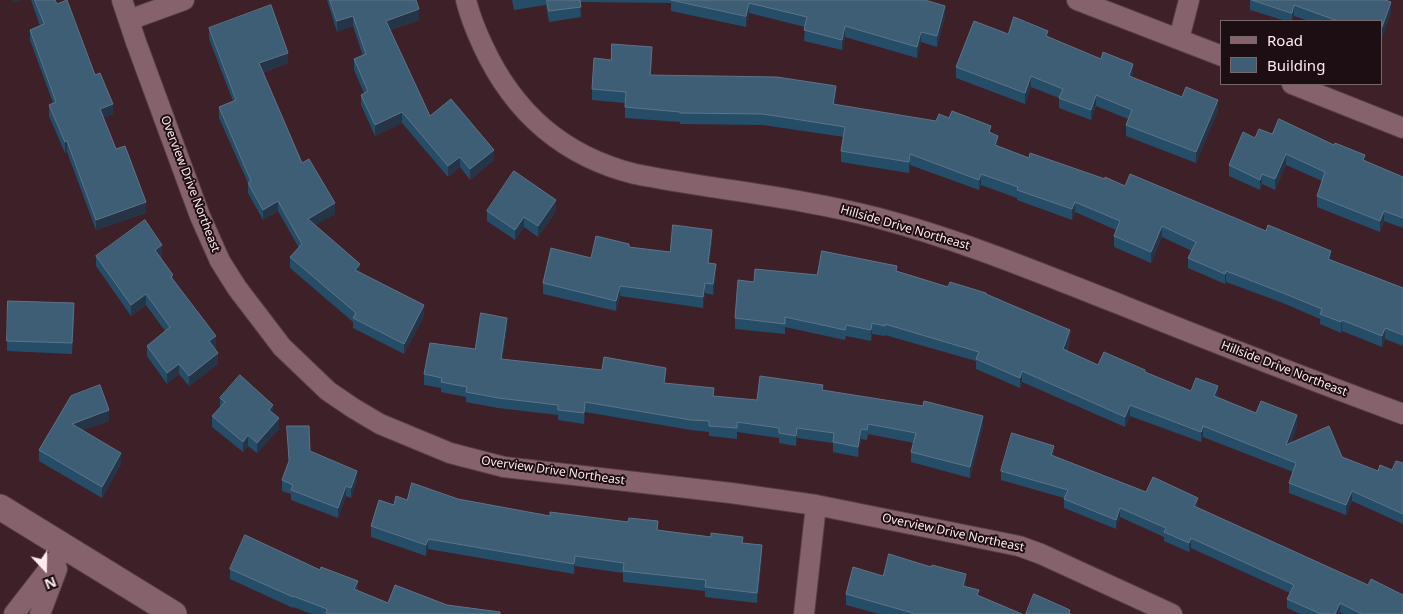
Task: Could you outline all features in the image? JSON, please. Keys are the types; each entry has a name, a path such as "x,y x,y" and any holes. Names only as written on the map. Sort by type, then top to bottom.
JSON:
{"street":[{"name":"Overview Drive Northeast","path":"122,0 193,197 220,261 237,288 282,347 322,385 352,408 380,424 450,453 504,467 731,493 816,505 1019,546 1042,554 1172,614"},
{"path":"129,20 184,0"},
{"name":"Hillside Drive Northeast","path":"466,0 470,19 492,66 508,91 529,116 548,132 589,159 611,168 666,180 826,205 943,237 1056,279 1274,366 1403,414"},
{"path":"1077,0 1220,55"},
{"path":"1179,39 1189,0"},
{"path":"1295,85 1403,128"},
{"path":"804,614 816,505"},
{"path":"0,507 174,614"},
{"path":"14,614 66,548"},
{"path":"40,614 66,548"}],"building":[{"path":"35,0 55,0 57,4 67,0 95,75 100,73 113,104 100,109 116,149 125,146 146,202 96,220 67,141 65,142 49,105 56,102 30,30 44,24"},
{"path":"330,0 416,0 419,9 386,21 430,116 451,99 494,150 470,169 460,157 448,166 402,112 375,125 361,95 368,91 354,59 366,54 353,16 337,21"},
{"path":"547,0 580,0 581,7 549,11"},
{"path":"671,0 925,0 945,6 937,36 921,32 917,47 845,26 842,40 804,30 807,17 749,3 746,16"},
{"path":"1252,0 1385,0 1391,2 1383,24 1383,20 1335,20 1294,5 1292,13"},
{"path":"271,5 288,53 259,63 302,163 309,159 335,203 308,219 360,264 355,270 424,305 404,344 353,318 356,313 290,257 302,244 278,201 263,210 248,183 251,181 219,107 236,100 209,28"},
{"path":"1014,17 1048,31 1046,36 1101,59 1103,52 1133,64 1129,76 1182,97 1186,87 1218,100 1196,152 1126,125 1132,110 1096,95 1091,110 1059,98 1063,89 1031,76 1025,93 956,67 974,21 1008,34"},
{"path":"612,44 652,47 650,75 777,77 836,86 833,104 936,121 939,114 949,118 952,111 991,126 989,132 998,136 995,145 1029,158 1030,153 1105,179 1105,177 1125,186 1130,174 1266,231 1268,225 1331,251 1328,259 1403,288 1403,335 1385,328 1382,336 1342,320 1341,322 1320,314 1322,309 1226,271 1225,274 1188,258 1196,242 1162,226 1151,252 1114,236 1120,221 1075,202 1072,209 1017,190 1018,187 981,174 979,180 910,154 909,162 841,151 845,127 763,114 680,113 625,107 626,92 592,89 594,58 611,60"},
{"path":"1279,119 1334,145 1335,143 1365,155 1363,160 1403,177 1403,218 1384,211 1380,221 1317,196 1325,172 1286,154 1275,179 1262,174 1260,180 1229,165 1243,132 1255,138 1259,129 1272,134"},
{"path":"514,171 556,200 538,226 524,217 515,230 487,211"},
{"path":"145,220 162,245 155,250 173,275 171,277 216,336 209,341 218,353 189,376 179,364 167,373 147,346 170,327 146,294 131,305 96,256"},
{"path":"673,225 712,230 708,263 716,264 713,284 705,283 703,297 620,286 616,301 543,283 551,248 591,258 596,236 629,244 629,247 670,252"},
{"path":"822,251 897,266 896,271 948,287 950,282 986,293 1070,330 1063,349 1098,365 1104,352 1191,391 1196,378 1218,386 1214,396 1256,413 1261,401 1297,415 1286,445 1329,426 1342,457 1378,471 1380,465 1392,470 1396,461 1403,463 1403,514 1352,491 1346,505 1289,483 1296,463 1203,426 1201,432 1130,405 1125,417 1022,371 1020,378 976,359 979,352 885,324 885,326 872,323 871,330 846,325 845,330 785,317 785,324 735,318 738,280 754,282 755,269 817,275"},
{"path":"8,301 74,303 72,343 7,341"},
{"path":"481,313 507,318 501,359 602,370 604,357 666,368 664,383 714,388 713,396 757,400 760,376 823,385 822,390 923,406 924,401 983,416 970,467 911,452 916,433 868,424 867,430 861,429 858,447 833,442 834,433 797,428 796,436 779,433 779,428 737,422 737,428 709,426 709,421 691,420 585,402 584,413 558,410 558,405 466,392 467,387 441,382 442,378 424,374 430,343 475,349"},
{"path":"240,375 273,405 269,410 279,418 257,443 248,435 243,442 212,416 225,402 220,398"},
{"path":"100,385 109,410 72,424 121,453 102,487 39,450 71,396"},
{"path":"287,426 309,426 310,451 357,471 351,488 346,486 338,508 291,490 293,485 282,480 289,461"},
{"path":"1012,433 1054,446 1051,455 1146,492 1153,477 1198,498 1194,506 1368,585 1371,579 1403,595 1403,614 1362,614 1340,603 1335,614 1321,614 1287,599 1294,585 1191,538 1189,543 1164,532 1166,528 1120,508 1116,520 1064,499 1068,490 1001,471"},
{"path":"412,483 458,499 550,516 550,512 628,522 629,518 658,521 657,530 711,537 711,533 743,537 742,543 762,545 757,593 705,587 706,580 623,571 624,563 575,556 574,564 428,539 426,545 371,526 379,500 394,505 396,496 407,500"},
{"path":"245,535 320,570 321,567 358,581 354,589 388,603 395,585 447,605 500,612 500,614 329,614 326,613 327,609 293,597 230,569"},
{"path":"889,554 931,567 932,565 966,574 963,586 979,590 977,595 1022,614 916,614 846,594 853,567 883,576"},
{"path":"1034,594 1070,610 1069,613 1071,614 1026,614"}]}
